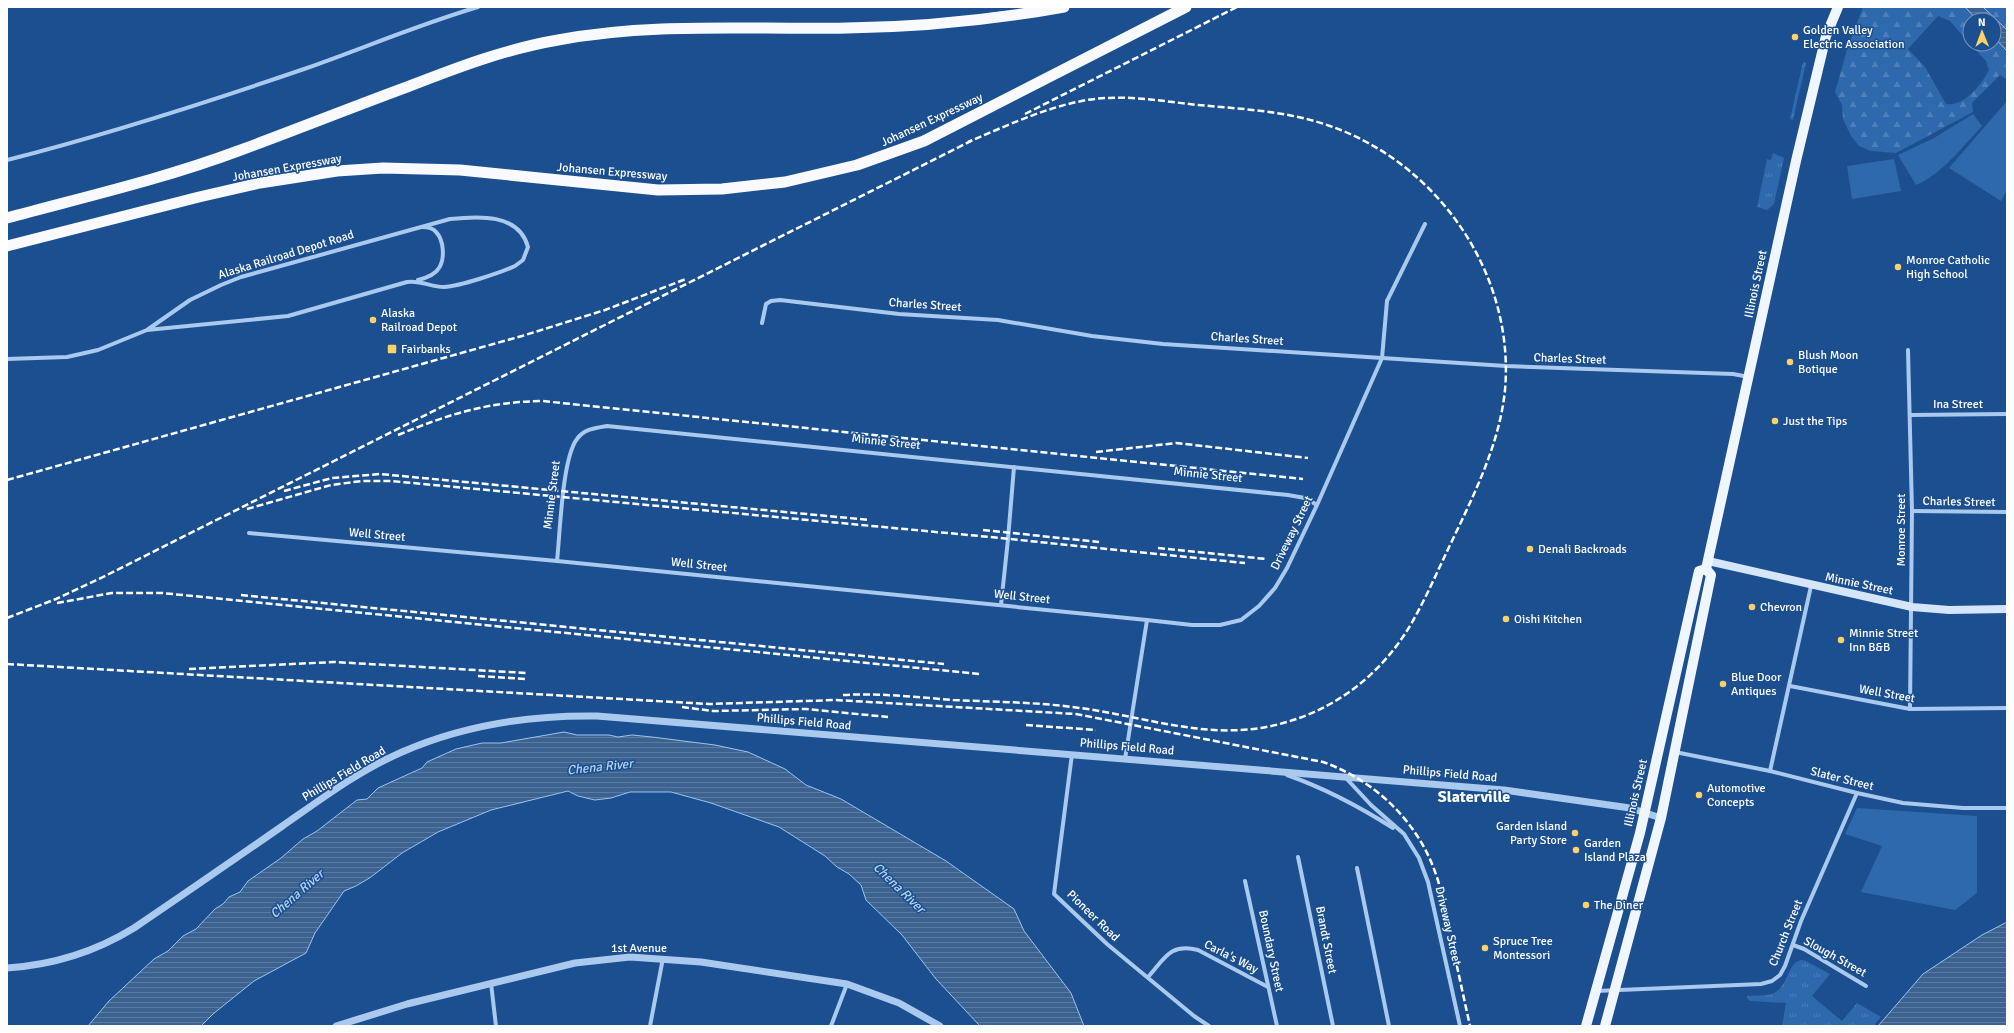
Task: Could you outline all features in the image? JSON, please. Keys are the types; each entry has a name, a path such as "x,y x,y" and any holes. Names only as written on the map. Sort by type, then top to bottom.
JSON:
{"highway":[{"name":"Johansen Expressway","path":"7,218 125,186 235,152 457,68 527,46 559,39 650,29 925,26 990,19 1064,7"},
{"name":"Johansen Expressway","path":"7,246 199,197 267,182 337,171 383,168 460,170 658,190 722,189 792,180 857,165 924,141 1186,7"}],"main road":[{"name":"Illinois Street","path":"1605,1026 1661,818 1711,575 1707,565 1797,156 1826,36 1838,7"},
{"name":"Illinois Street","path":"1586,1026 1645,813 1699,571 1707,565"},
{"name":"Minnie Street","path":"1707,565 1912,607 1949,610 2007,609"}],"street":[{"path":"7,160 154,120 309,67 439,19 478,7"},
{"name":"Alaska Railroad Depot Road","path":"7,359 80,355 113,345 147,330 190,300 221,285 450,218 506,221 521,231 528,247 523,260 508,270 451,286 433,286 416,281"},
{"name":"Driveway Street","path":"1147,620 1192,625 1220,625 1241,620 1259,606 1276,588 1318,505 1382,358 1388,301 1425,224"},
{"name":"Alaska Railroad Depot Road","path":"147,330 281,317 416,281 436,272 440,267 443,256 441,240 436,232 427,227 417,227"},
{"name":"Charles Street","path":"762,323 766,304 771,300 780,300 899,314 998,320 1092,336 1163,344 1513,366 1733,374 1749,378"},
{"name":"Monroe Street","path":"1908,350 1912,511 1910,709"},
{"name":"Ina Street","path":"1910,415 2007,414"},
{"name":"Minnie Street","path":"557,561 569,456 576,439 589,429 607,426 1288,494 1305,498 1318,505"},
{"path":"1001,605 1014,467"},
{"name":"Charles Street","path":"1912,511 2007,512"},
{"name":"Well Street","path":"249,533 557,561 1147,620"},
{"path":"1770,771 1811,586"},
{"path":"1125,759 1147,620"},
{"name":"Well Street","path":"1790,686 1910,709 2007,708"},
{"name":"Phillips Field Road","path":"7,968 33,966 63,959 88,951 113,940 134,928 358,775 389,758 419,745 458,732 487,725 533,718 597,716 1504,790 1630,808 1661,818"},
{"name":"Slater Street","path":"1675,752 1770,771 1903,803 1963,808 2007,808"},
{"name":"Pioneer Road","path":"1072,754 1054,894 1107,944 1194,1016 1209,1026"},
{"name":"Driveway Street","path":"1275,771 1305,781 1369,812 1404,834"},
{"name":"Driveway Street","path":"1344,776 1371,804 1404,834 1418,858 1428,882 1460,1026"},
{"name":"Church Street","path":"1596,991 1761,984 1772,981 1780,975 1793,946 1801,921 1857,793"},
{"name":"Brandt Street","path":"1298,857 1332,1026"},
{"path":"1357,868 1389,1026"},
{"name":"Boundary Street","path":"1245,881 1277,1026"},
{"name":"Slough Street","path":"1793,946 1804,950 1866,986"},
{"name":"Carla's Way","path":"1148,977 1172,951 1179,947 1198,950 1268,987"},
{"name":"1st Avenue","path":"336,1026 407,1004 575,963 630,957 663,958 702,962 847,984 899,1003 940,1026"},
{"path":"650,1026 663,958"},
{"path":"491,984 496,1026"},
{"path":"831,1026 847,984"}],"green space":[{"path":"1863,7 1965,7 1970,12 1962,12 1962,35 1950,21 1938,16 1908,49 1925,67 1946,104 1953,104 1966,98 1982,82 1989,70 1986,61 1978,52 2002,52 2002,46 2007,51 2007,80 2000,75 1972,103 1973,112 1896,153 1871,151 1859,146 1851,136 1843,119 1842,105 1835,92 1847,50"},
{"path":"1983,7 2006,7 2007,30 2002,25 2002,12 1988,12"},
{"path":"1803,62 1806,63 1793,120 1790,119"},
{"path":"2007,101 2007,190 2001,201 1949,168"},
{"path":"1973,114 1982,126 1943,167 1916,185 1898,155 1934,138"},
{"path":"1773,153 1784,158 1774,204 1767,210 1757,207 1767,159 1771,160"},
{"path":"1894,159 1901,191 1852,199 1847,166"},
{"path":"1857,808 1977,816 1977,893 1955,910 1861,892 1882,846 1845,834"},
{"path":"1801,960 1806,961 1830,974 1812,996 1842,1021 1857,1003 1881,1017 1873,1026 1782,1026 1786,1003 1750,1001 1747,998 1747,996 1766,995 1778,991 1790,970 1796,962"}],"water":[{"path":"1965,7 1983,7 1988,12 1970,12"},
{"path":"2002,25 2007,30 2007,51 2002,46"},
{"name":"Chena River","path":"564,732 577,735 609,735 618,737 632,735 652,737 715,745 748,752 785,769 806,785 841,799 946,861 1014,909 1024,931 1071,993 1084,1026 980,1026 936,979 902,935 866,900 861,885 825,856 779,827 711,803 671,792 630,792 611,798 595,800 578,796 568,791 491,810 438,832 402,853 371,877 344,891 315,933 306,953 254,981 213,1014 201,1026 88,1026 109,1001 154,959 168,951 183,936 196,929 229,897 240,892 248,881 281,858 303,839 317,831 357,800 367,799 378,788 422,768 427,762 456,749 482,743 501,743"},
{"path":"2007,922 2007,1026 1878,1026 1923,974 1982,935"}],"railway":[{"path":"1025,114 1237,7"},
{"path":"843,695 885,695 953,700 1048,704 1206,729 1232,730 1257,728 1283,723 1304,716 1342,697 1360,684 1391,653 1404,636 1426,596 1472,498 1489,456 1502,412 1505,390 1505,347 1497,306 1483,266 1462,229 1436,196 1405,167 1369,144 1330,126 1298,117 1248,109 1129,98 1101,98 1056,107 968,142"},
{"path":"7,618 56,599 101,578 973,140"},
{"path":"7,480 522,336 605,310 686,279"},
{"path":"398,435 468,410 503,404 542,401 1303,479"},
{"path":"1096,452 1176,443 1308,458"},
{"path":"284,491 332,478 380,474 870,520"},
{"path":"247,509 331,485 362,481 391,481 990,537 1245,563"},
{"path":"983,530 1099,542"},
{"path":"1158,548 1266,559"},
{"path":"57,603 112,593 162,593 979,674"},
{"path":"241,595 944,664"},
{"path":"189,669 334,662 527,673"},
{"path":"7,664 709,704 836,700 1076,714 1323,762 1362,781 1380,794 1396,809 1422,844 1432,863 1439,884 1470,1026"},
{"path":"478,676 526,679"},
{"path":"682,707 713,711 806,709 888,717"},
{"path":"1026,725 1096,730"}],"place":[{"name":"Golden Valley Electric Association","path":"1795,37"},
{"name":"Monroe Catholic High School","path":"1898,267"},
{"name":"Alaska Railroad Depot","path":"373,320"},
{"name":"Fairbanks","path":"392,349"},
{"name":"Blush Moon Botique","path":"1790,362"},
{"name":"Just the Tips","path":"1775,421"},
{"name":"Denali Backroads","path":"1530,549"},
{"name":"Chevron","path":"1752,607"},
{"name":"Oishi Kitchen","path":"1506,619"},
{"name":"Minnie Street Inn B&B","path":"1841,640"},
{"name":"Blue Door Antiques","path":"1723,684"},
{"name":"Automotive Concepts","path":"1699,795"},
{"name":"Garden Island Party Store","path":"1575,833"},
{"name":"Garden Island Plaza","path":"1576,850"},
{"name":"The Diner","path":"1586,905"},
{"name":"Spruce Tree Montessori","path":"1485,948"}],"district":[{"name":"Slaterville","path":"1474,797"}]}
